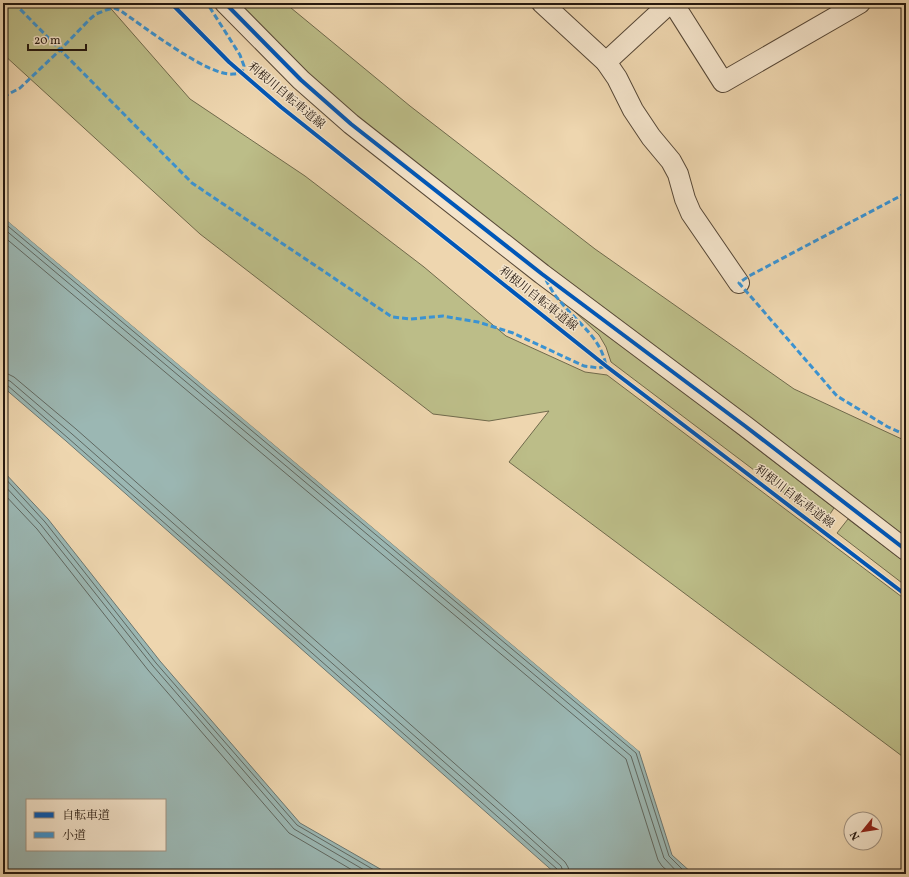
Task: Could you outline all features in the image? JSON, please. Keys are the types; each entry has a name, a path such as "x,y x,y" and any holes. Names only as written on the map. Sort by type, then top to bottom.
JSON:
{"street":[{"path":"225,3 301,80 351,124 542,274 745,426 906,550"},
{"path":"542,3 606,62 617,78 633,110 651,137 671,161 678,174 685,199 691,213 739,283"},
{"path":"606,62 670,3"},
{"path":"673,3 723,82 860,3"}],"green space":[{"path":"3,3 106,3 190,99 305,176 424,267 506,336 585,372 607,375 906,600 906,759 509,462 549,411 489,421 433,414 200,234 3,54"},
{"path":"231,3 285,3 410,106 595,249 794,389 906,441 906,540 364,128"},
{"path":"565,301 834,508 824,523 611,362 606,347 599,335"},
{"path":"848,519 906,563 906,586 837,533"}],"water":[{"path":"3,217 639,751 672,855 693,874 556,874 3,387"},
{"path":"3,471 48,519 160,661 300,823 389,874 3,874"}],"pier":[{"path":"3,215 641,750 639,751 3,217"}],"marked path":[{"path":"14,3 192,183 392,317 411,319 443,316 478,322 513,333 584,366 599,368 606,366 594,338 558,299 546,280"},
{"path":"3,97 20,88 96,14 114,8 121,11 176,49 208,68 222,73 236,74 242,72 244,66 240,55 207,3"},
{"path":"906,193 749,276 739,283 837,396 888,427 906,435"}],"cycle path":[{"name":"利根川自転車道線","path":"171,3 229,62 281,107 606,366 906,595"},
{"path":"225,3 301,80 351,124 542,274 745,426 906,550"}]}
